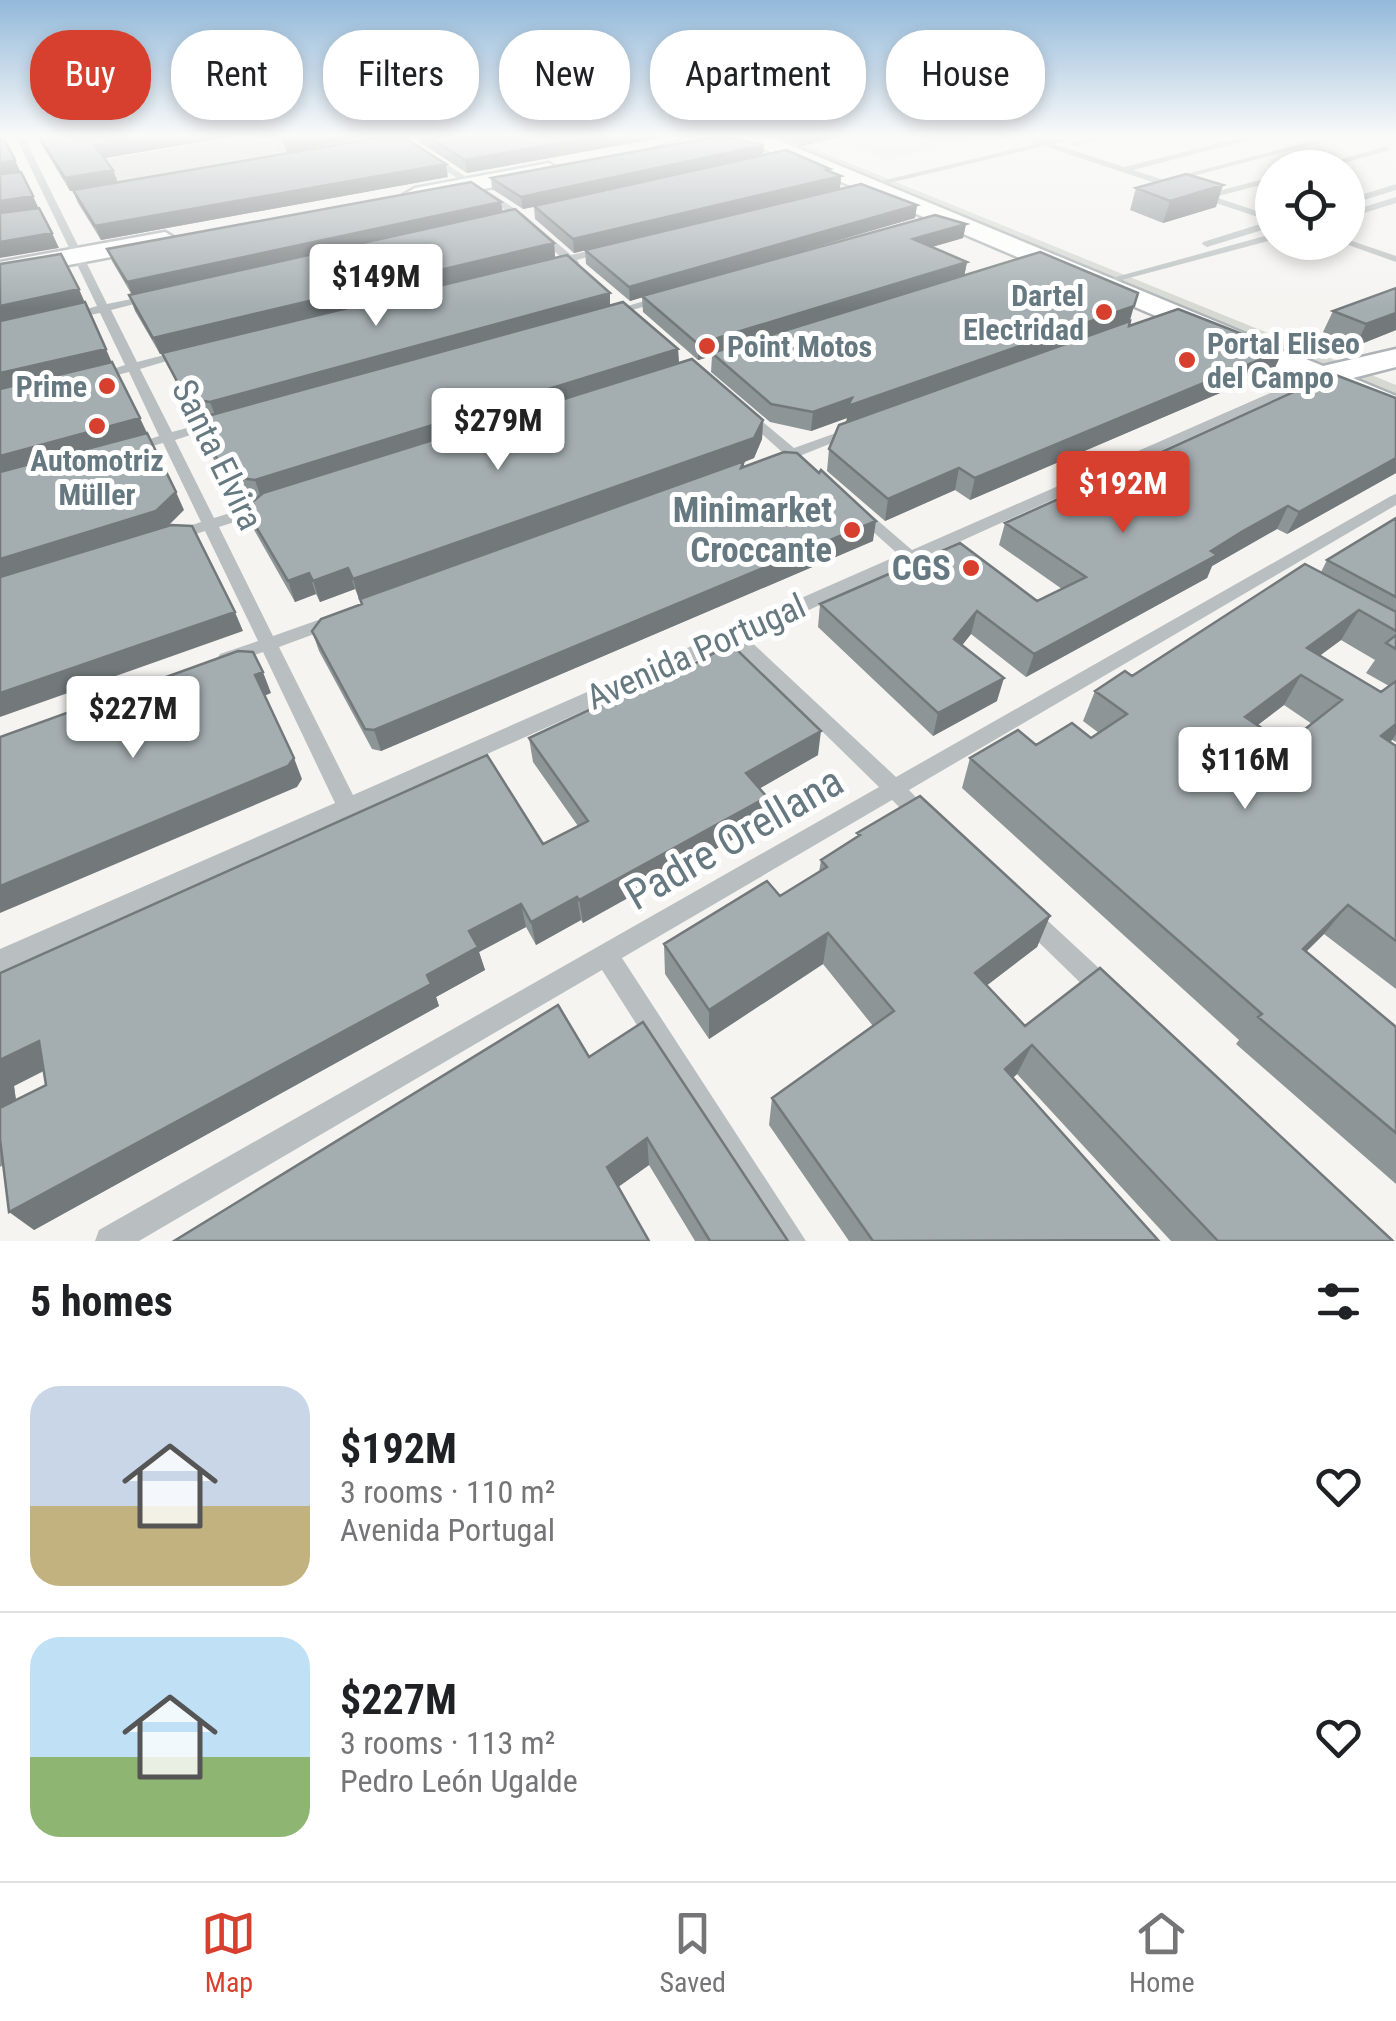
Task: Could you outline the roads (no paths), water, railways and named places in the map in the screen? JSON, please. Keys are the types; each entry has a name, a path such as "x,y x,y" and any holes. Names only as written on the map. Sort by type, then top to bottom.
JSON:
{"main road":[{"path":"388,200 425,193"},
{"path":"869,193 1030,262 1100,283 1161,320 1320,376 1396,408"},
{"path":"933,193 1396,378"},
{"path":"0,270 196,234"},
{"name":"Avenida Portugal","path":"1320,376 1396,358"}],"street":[{"name":"Santa Elvira","path":"47,193 348,806"},
{"path":"485,193 520,216 587,274"},
{"path":"1193,193 1255,216"},
{"path":"1206,197 1221,193"},
{"path":"53,201 68,198"},
{"path":"1365,210 1396,200"},
{"path":"501,220 539,212"},
{"path":"39,216 59,213"},
{"path":"1133,272 1141,264 1255,227"},
{"path":"1100,283 1133,272 1159,271 1255,243"},
{"path":"532,268 625,245"},
{"path":"1365,249 1396,259"},
{"path":"590,319 684,293"},
{"path":"50,320 163,295"},
{"path":"614,297 646,324"},
{"path":"77,381 192,352"},
{"name":"Avenida Portugal","path":"0,961 1320,376"},
{"path":"733,401 798,459"},
{"path":"113,453 238,418"},
{"path":"754,467 798,459 867,426"},
{"name":"Padre Orellana","path":"110,1241 894,789 1279,576 1396,499"},
{"path":"158,541 286,500"},
{"path":"849,503 912,557"},
{"path":"215,663 362,610"},
{"path":"734,635 937,830"},
{"path":"1009,898 1124,1008"},
{"path":"606,955 791,1241"}],"place":[{"name":"Dartel Electridad","path":"1104,312"},
{"name":"Point Motos","path":"707,346"},
{"name":"Portal Eliseo del Campo","path":"1187,360"},
{"name":"Prime","path":"107,386"},
{"name":"Automotriz Müller","path":"97,426"},
{"name":"Minimarket Croccante","path":"852,530"},
{"name":"CGS","path":"971,568"}]}
